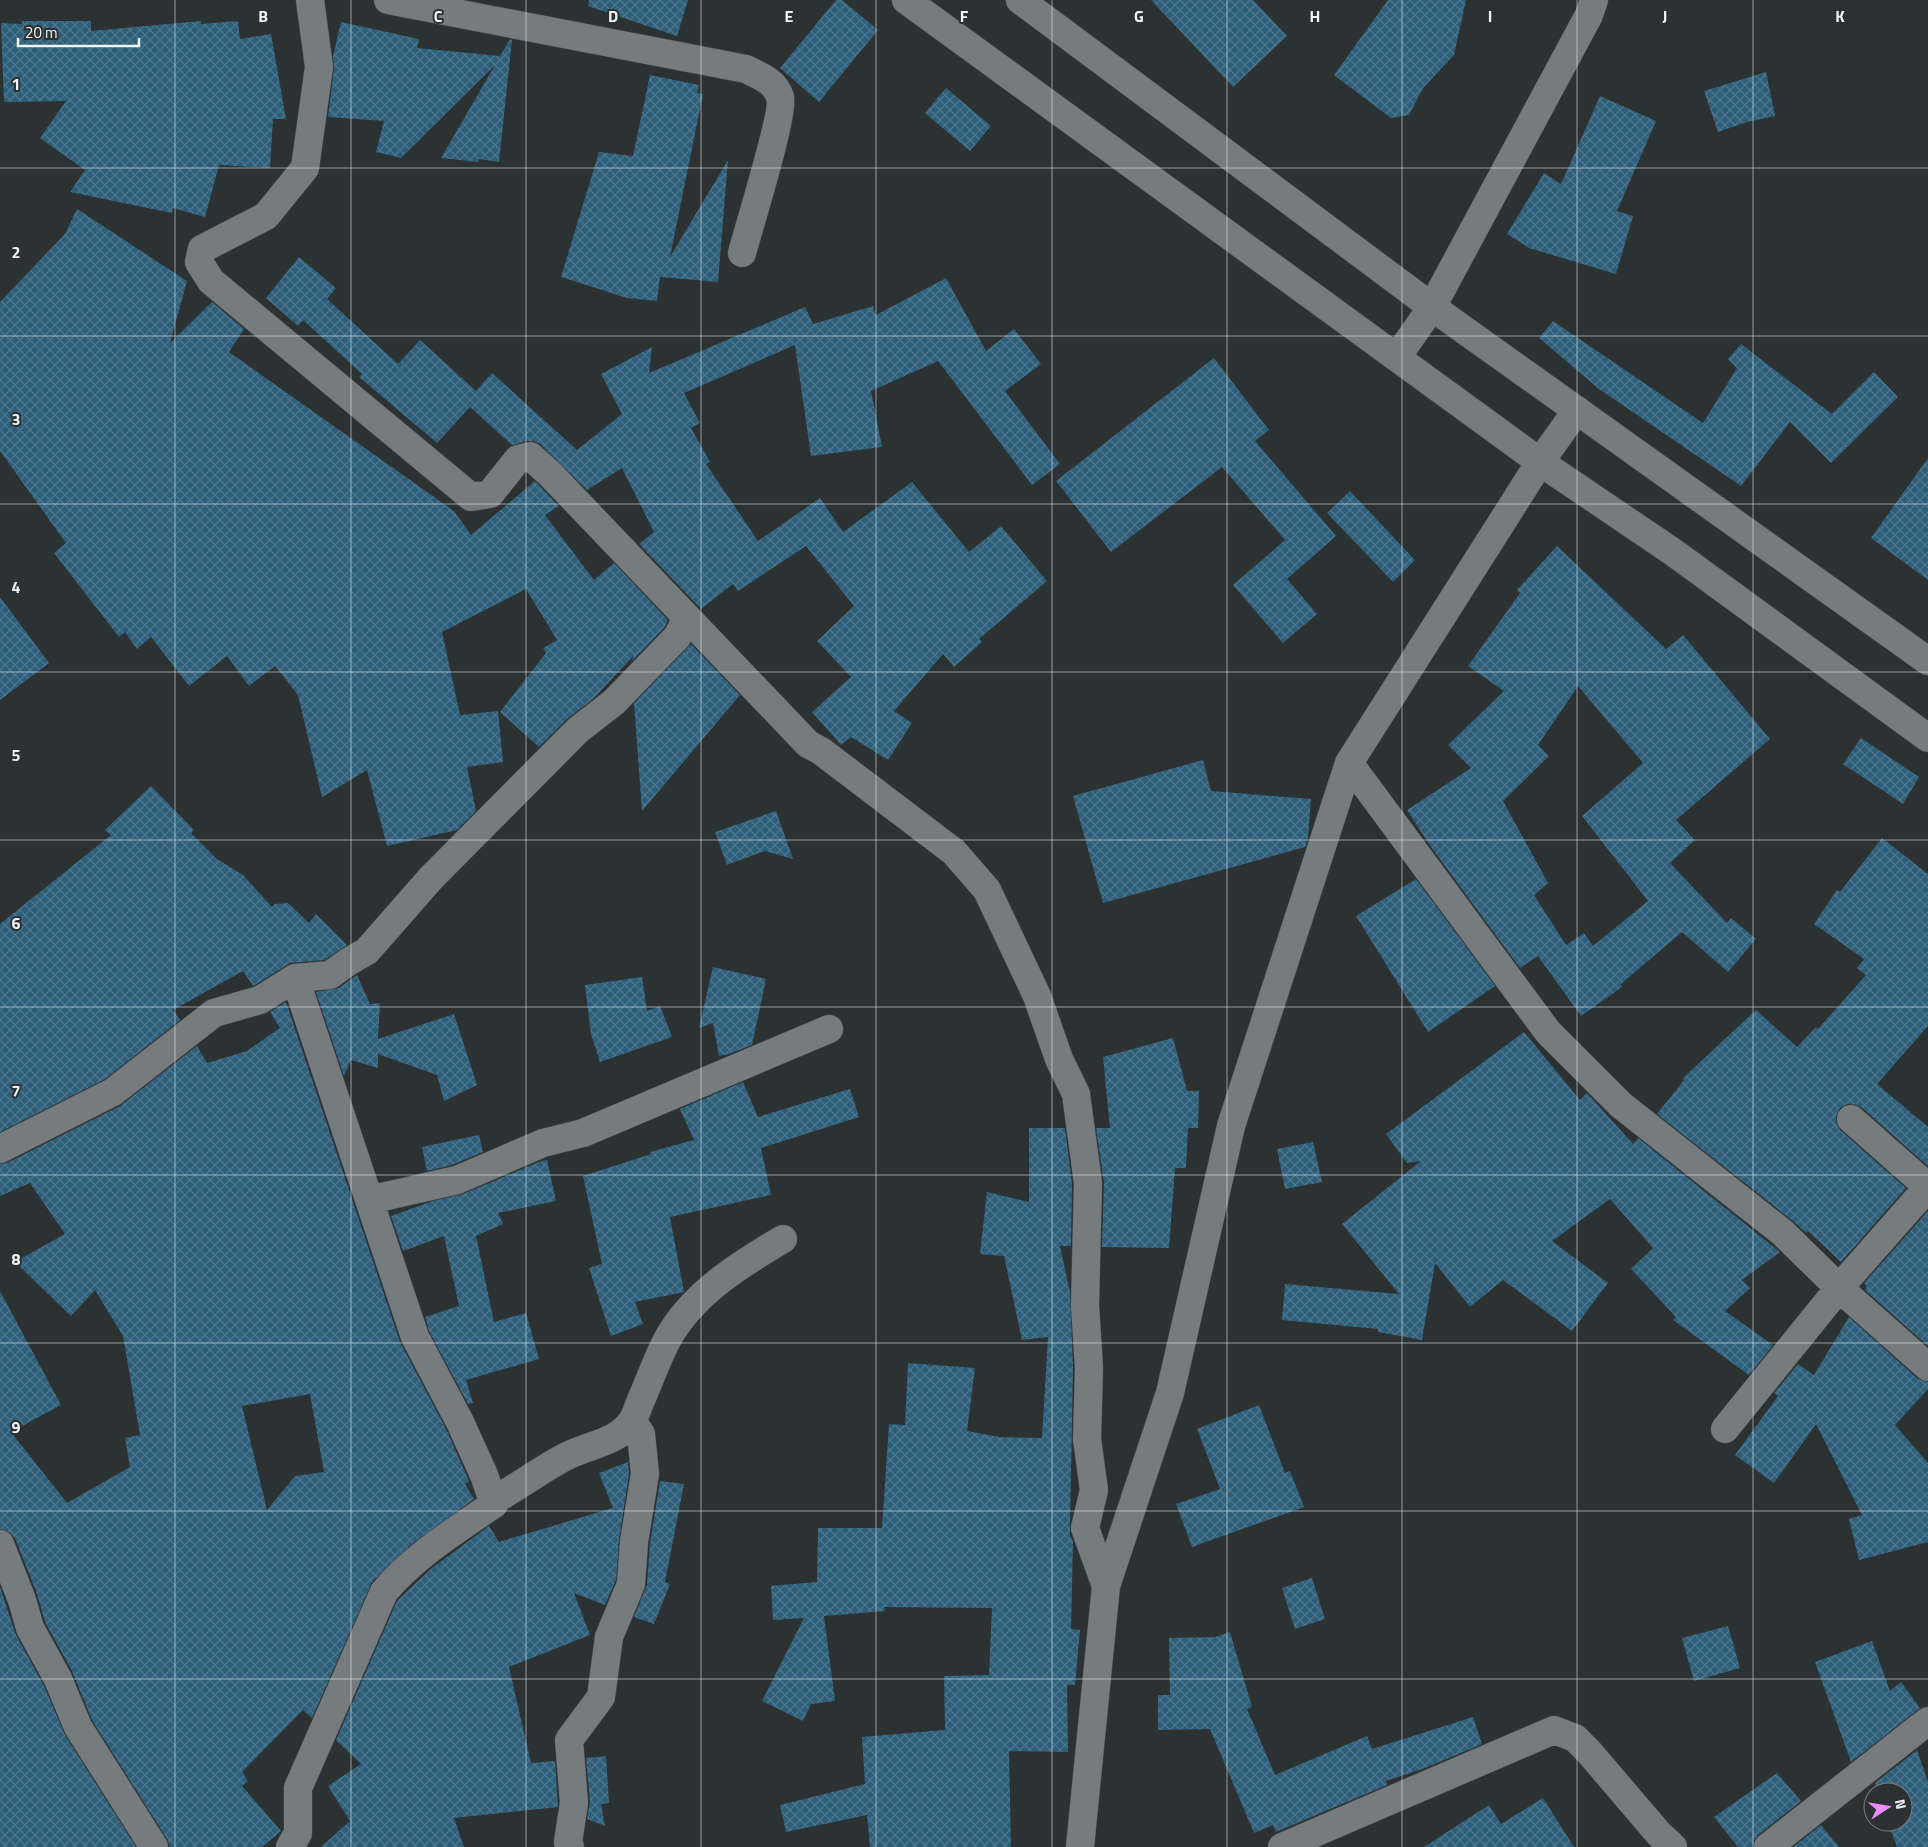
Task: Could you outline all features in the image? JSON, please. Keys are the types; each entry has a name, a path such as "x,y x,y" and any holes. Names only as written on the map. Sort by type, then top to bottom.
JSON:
{"street":[{"path":"310,0 319,67 305,168 266,216 202,249 199,262 211,281 471,497 490,494 518,459 530,456 551,475 808,744 821,751 954,852 987,890 1037,996 1059,1059 1076,1094 1088,1183 1085,1305 1089,1368 1087,1439 1094,1490 1085,1528 1106,1586"},
{"path":"388,0 746,68 774,84 781,99 776,129 742,253"},
{"path":"906,0 1540,462 1672,552 1928,738"},
{"path":"1020,0 1432,307 1928,660"},
{"path":"1397,357 1432,307 1589,15 1594,0"},
{"path":"1080,1847 1106,1586 1170,1393 1231,1126 1349,763 1540,462 1577,410"},
{"path":"0,1150 112,1092 214,1013 260,1000 295,978 330,975 367,951 432,878 578,730 614,702 677,637 684,624 684,613"},
{"path":"1349,763 1548,1032 1620,1105 1783,1234 1839,1288 1928,1367"},
{"path":"295,978 415,1337 460,1422 484,1475 494,1504"},
{"path":"369,1200 457,1180 543,1143 583,1133 829,1029"},
{"path":"1725,1429 1839,1288 1928,1187 1851,1120"},
{"path":"290,1847 298,1833 298,1788 384,1592 395,1578 436,1544 494,1504 498,1498 564,1457 619,1434 632,1421 667,1340 684,1316 709,1288 747,1261 783,1239"},
{"path":"570,1847 568,1842 574,1802 569,1740 601,1696 609,1637 631,1584 634,1542 645,1474 641,1434 632,1421"},
{"path":"0,1544 22,1600 30,1628 58,1680 78,1727 154,1847"},
{"path":"1768,1847 1928,1721"},
{"path":"1282,1847 1554,1730 1575,1738 1659,1834 1673,1847"}],"building":[{"path":"589,0 688,0 677,36 588,6"},
{"path":"836,0 842,0 878,30 819,102 780,68"},
{"path":"1151,0 1253,0 1287,36 1233,87"},
{"path":"1388,0 1466,0 1454,55 1423,88 1409,115 1391,118 1334,75"},
{"path":"22,21 91,21 91,31 201,21 201,24 238,21 240,39 271,34 286,119 273,119 270,168 219,165 205,217 173,208 172,213 70,192 85,170 40,138 66,101 4,102 1,23 22,24"},
{"path":"341,22 419,39 417,48 500,56 510,39 512,40 499,162 479,159 478,162 441,158 495,65 401,158 376,152 384,121 328,117 334,69 333,56"},
{"path":"1766,72 1775,116 1747,122 1718,132 1704,91"},
{"path":"650,75 699,85 697,93 703,94 670,257 728,160 718,282 660,277 657,301 627,298 561,277 599,152 633,156"},
{"path":"946,88 991,126 970,151 925,113"},
{"path":"1600,96 1656,121 1617,211 1633,216 1616,274 1529,248 1507,234 1544,173 1561,184"},
{"path":"77,209 187,281 170,343 212,302 244,329 229,352 454,511 471,535 535,481 559,506 545,515 594,580 614,563 668,620 664,628 631,662 634,655 594,698 567,719 539,747 500,712 546,653 543,648 557,640 526,589 442,632 460,715 498,711 503,762 467,767 476,811 457,830 387,846 367,770 322,797 298,695 275,666 249,686 227,656 189,686 151,637 137,649 125,632 119,637 54,553 66,543 0,451 0,302 65,234"},
{"path":"299,257 336,288 327,299 398,364 420,340 476,391 492,373 577,450 622,414 601,374 652,347 649,373 805,307 813,324 873,306 876,315 946,278 986,351 1014,329 1041,364 1005,391 1060,464 1032,485 938,361 871,391 882,447 811,456 795,345 684,393 700,423 691,428 710,462 706,464 758,541 820,498 843,532 912,482 969,552 1001,526 1047,581 979,639 982,642 954,667 943,654 894,711 912,723 888,760 851,737 841,745 812,712 851,677 817,641 854,606 806,546 738,591 733,584 701,609 639,544 654,532 622,468 587,490 540,444 534,441 527,441 512,445 470,407 437,443 359,377 362,374 303,320 298,326 266,298"},
{"path":"1553,321 1703,423 1737,368 1728,359 1741,344 1832,414 1874,372 1898,397 1831,463 1790,422 1741,486 1599,389 1539,338"},
{"path":"1214,358 1269,430 1255,441 1336,536 1287,579 1317,614 1283,643 1233,585 1285,540 1222,467 1111,552 1056,481"},
{"path":"1928,458 1928,580 1871,538"},
{"path":"1350,491 1415,560 1393,582 1327,513"},
{"path":"1557,546 1666,649 1683,635 1770,739 1676,820 1695,840 1670,863 1727,923 1731,918 1756,939 1728,972 1682,932 1621,984 1622,987 1581,1016 1538,956 1520,968 1431,847 1407,810 1471,768 1448,745 1504,691 1468,666 1520,593 1517,590","holes":["1578,686 1643,763 1582,816 1648,901 1593,946 1584,933 1566,945 1534,895 1548,883 1503,801 1549,756 1538,745"]},
{"path":"0,597 49,663 0,700"},
{"path":"691,644 740,695 642,811 634,703"},
{"path":"1861,738 1919,777 1903,804 1843,764"},
{"path":"1203,760 1211,791 1311,799 1308,838 1305,847 1103,903 1073,796"},
{"path":"151,786 194,830 191,833 217,859 243,875 272,907 275,904 288,903 309,923 316,914 347,945 324,960 290,963 253,986 243,971 173,1010 180,1020 105,1079 0,1132 0,924 111,835 105,830"},
{"path":"776,811 793,859 765,851 727,865 715,832"},
{"path":"1882,838 1928,874 1928,1026 1877,1084 1928,1127 1928,1166 1861,1107 1847,1104 1840,1108 1836,1116 1836,1123 1840,1130 1906,1188 1841,1262 1808,1231 1806,1233 1657,1114 1684,1080 1683,1078 1756,1010 1797,1047 1816,1027 1818,1029 1866,975 1857,968 1864,959 1814,924 1837,890 1840,892"},
{"path":"1416,879 1495,986 1428,1032 1356,916"},
{"path":"713,967 766,979 752,1045 719,1056 713,1023 699,1028"},
{"path":"357,975 370,1004 380,1003 378,1039 454,1014 477,1085 444,1101 437,1075 378,1054 378,1068 351,1060 344,1076 316,992 339,988"},
{"path":"642,977 647,1011 660,1006 672,1037 600,1062 591,1034 585,985"},
{"path":"286,1002 400,1342 446,1429 469,1481 465,1484 474,1499 412,1544 372,1582 312,1718 303,1710 242,1772 248,1781 242,1786 281,1831 262,1847 170,1847 167,1839 92,1720 72,1671 45,1622 37,1594 15,1538 9,1532 0,1529 0,1291 61,1405 11,1432 67,1503 130,1467 125,1438 140,1435 123,1336 95,1290 71,1316 15,1262 65,1234 30,1183 0,1196 0,1164 7,1163 120,1106 197,1046 207,1063 247,1051 280,1028 270,1012","holes":["310,1394 324,1472 295,1476 267,1510 242,1406"]},
{"path":"1524,1032 1580,1100 1587,1093 1633,1144 1638,1138 1780,1252 1742,1280 1750,1288 1725,1311 1773,1345 1749,1375 1673,1320 1676,1317 1631,1269 1653,1248 1610,1199 1552,1241 1608,1283 1572,1331 1503,1280 1470,1307 1435,1263 1422,1340 1378,1332 1378,1329 1282,1320 1285,1284 1399,1294 1342,1224 1421,1161 1407,1163 1386,1134"},
{"path":"1173,1038 1187,1091 1199,1091 1198,1128 1188,1128 1186,1168 1175,1168 1169,1248 1102,1247 1104,1183 1096,1128 1110,1128 1103,1057"},
{"path":"743,1082 758,1117 850,1089 859,1117 761,1148 771,1195 670,1217 684,1292 635,1302 643,1324 611,1336 589,1268 602,1264 583,1176 651,1154 650,1152 694,1140 680,1109"},
{"path":"1029,1128 1065,1128 1072,1184 1071,1246 1060,1246 1070,1292 1073,1368 1070,1525 1070,1536 1073,1541 1071,1629 1080,1630 1075,1685 1067,1685 1068,1752 1009,1751 1011,1847 870,1847 867,1815 786,1832 780,1805 865,1784 862,1737 945,1730 944,1676 989,1675 992,1608 884,1607 885,1611 824,1616 835,1701 811,1704 803,1721 762,1701 804,1618 773,1620 771,1586 817,1582 818,1528 882,1528 889,1424 905,1425 908,1363 975,1368 967,1431 999,1437 1042,1438 1048,1337 1022,1340 1004,1256 980,1254 987,1192 1029,1202"},
{"path":"479,1135 483,1152 452,1165 427,1171 422,1147"},
{"path":"1313,1142 1322,1182 1285,1189 1277,1149"},
{"path":"547,1160 556,1201 498,1213 503,1224 476,1236 494,1322 526,1313 539,1359 466,1380 473,1403 468,1404 429,1331 425,1317 459,1306 444,1236 403,1251 391,1216 433,1201 463,1194"},
{"path":"1928,1211 1928,1346 1865,1290 1867,1286 1864,1283"},
{"path":"1849,1317 1918,1379 1928,1382 1928,1389 1895,1425 1928,1463 1928,1542 1859,1560 1849,1519 1862,1515 1816,1424 1774,1483 1735,1455 1778,1396 1774,1393 1798,1364 1814,1375"},
{"path":"1259,1405 1285,1473 1290,1471 1304,1507 1192,1547 1176,1504 1220,1489 1197,1429"},
{"path":"628,1462 629,1474 619,1540 616,1580 605,1605 574,1593 590,1635 509,1667 531,1763 555,1761 558,1807 454,1818 464,1847 321,1847 350,1821 328,1786 361,1764 336,1740 397,1601 432,1568 489,1526 499,1542 613,1508 599,1473"},
{"path":"660,1481 684,1484 665,1582 670,1584 654,1624 634,1617 647,1585 650,1544"},
{"path":"1312,1578 1325,1619 1295,1629 1282,1588"},
{"path":"0,1587 16,1635 44,1686 65,1735 136,1847 0,1847"},
{"path":"1728,1626 1740,1668 1694,1681 1682,1638"},
{"path":"1230,1632 1252,1707 1247,1709 1275,1775 1367,1736 1372,1749 1473,1717 1482,1744 1425,1768 1386,1781 1387,1785 1276,1832 1273,1825 1254,1833 1210,1729 1158,1730 1158,1695 1170,1695 1169,1638 1215,1637"},
{"path":"1872,1641 1890,1691 1901,1682 1920,1708 1851,1762 1815,1662"},
{"path":"1917,1750 1928,1782 1928,1847 1897,1847 1892,1832 1913,1832 1913,1782 1876,1782"},
{"path":"606,1756 609,1803 601,1804 605,1826 587,1819 590,1802 586,1758"},
{"path":"1777,1773 1801,1801 1758,1835 1753,1847 1738,1847 1714,1817"},
{"path":"1543,1798 1574,1847 1424,1847 1489,1805 1501,1824"},
{"path":"1821,1825 1839,1847 1793,1847"}]}
